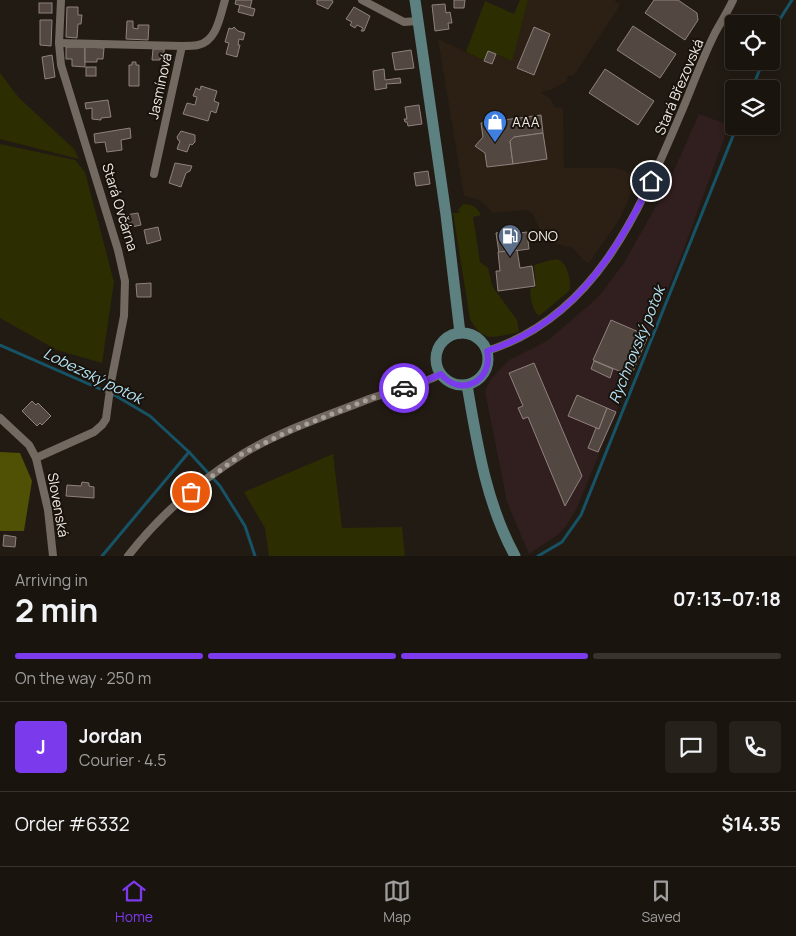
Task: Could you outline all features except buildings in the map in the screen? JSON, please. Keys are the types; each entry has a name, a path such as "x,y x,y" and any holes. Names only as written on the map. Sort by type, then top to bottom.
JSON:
{"main road":[{"path":"415,0 460,333"},
{"path":"460,333 476,337 482,342 487,351 488,362 485,373 477,381 467,385 451,383 441,374 436,360 438,349 447,338 460,333"},
{"path":"467,385 476,439 487,484 502,527 515,556"}],"street":[{"name":"Stará Ovčárna","path":"36,458 94,432 106,419 124,316 125,281 118,250 61,65 61,0"},
{"name":"Jasmínová","path":"154,174 182,46 198,45 209,40 215,32 225,0"},
{"path":"362,0 404,22 418,21"},
{"name":"Stará Březovská","path":"487,351 523,338 546,323 582,292 606,263 637,210 715,34 733,0"},
{"path":"60,43 182,46"},
{"path":"128,556 167,513 203,482 242,454 287,432 372,398 423,382 441,374"},
{"path":"0,418 29,445 36,458"},
{"name":"Slovenská","path":"36,458 48,510 53,556"}],"shaded area":[{"path":"520,0 528,0 512,61 496,54 492,64 466,52 485,1 514,14"},
{"path":"528,0 614,0 620,5 574,75 568,76 567,81 552,89 540,92 551,99 555,108 563,107 564,168 616,168 639,176 619,220 589,263 583,260 573,248 549,242 544,238 532,213 526,210 493,213 480,200 464,196 438,39 491,64 496,54 511,61"},
{"path":"0,73 19,98 74,149 79,159 0,139"},
{"path":"699,114 725,124 725,135 682,254 576,510 566,526 556,536 529,554 507,502 485,391 491,379 509,360 547,341 596,299 624,263 666,188"},
{"path":"0,144 75,160 85,172 114,282 102,363 57,350 0,318"},
{"path":"463,204 474,206 481,215 473,217 480,262 488,268 492,286 517,320 519,332 490,337 480,332 470,319 453,213 460,213 458,210"},
{"path":"551,260 559,260 565,266 570,279 570,288 569,291 539,316 533,307 530,288 536,287 534,265"},
{"path":"0,452 20,453 32,481 24,531 0,531"},
{"path":"333,454 342,528 402,527 405,556 269,556 265,528 244,492"}],"waterway":[{"name":"Rychnovský potok","path":"780,19 792,0"},
{"name":"Rychnovský potok","path":"756,80 759,70"},
{"name":"Rychnovský potok","path":"538,556 562,542 581,515 733,135"},
{"name":"Lobezský potok","path":"0,345 116,396 150,416 189,452 220,486 245,526 255,556"},
{"path":"102,556 189,452"}],"way so far":[{"path":"191,492 242,454 287,432 372,398 404,388"}],"place":[{"name":"AAA","path":"495,143"},
{"name":"ONO","path":"510,257"}],"route":[{"path":"404,388 441,374 448,381 456,384 472,384 486,370 488,365 487,351 523,338 562,310 582,292 606,263 637,210 651,181"}]}
